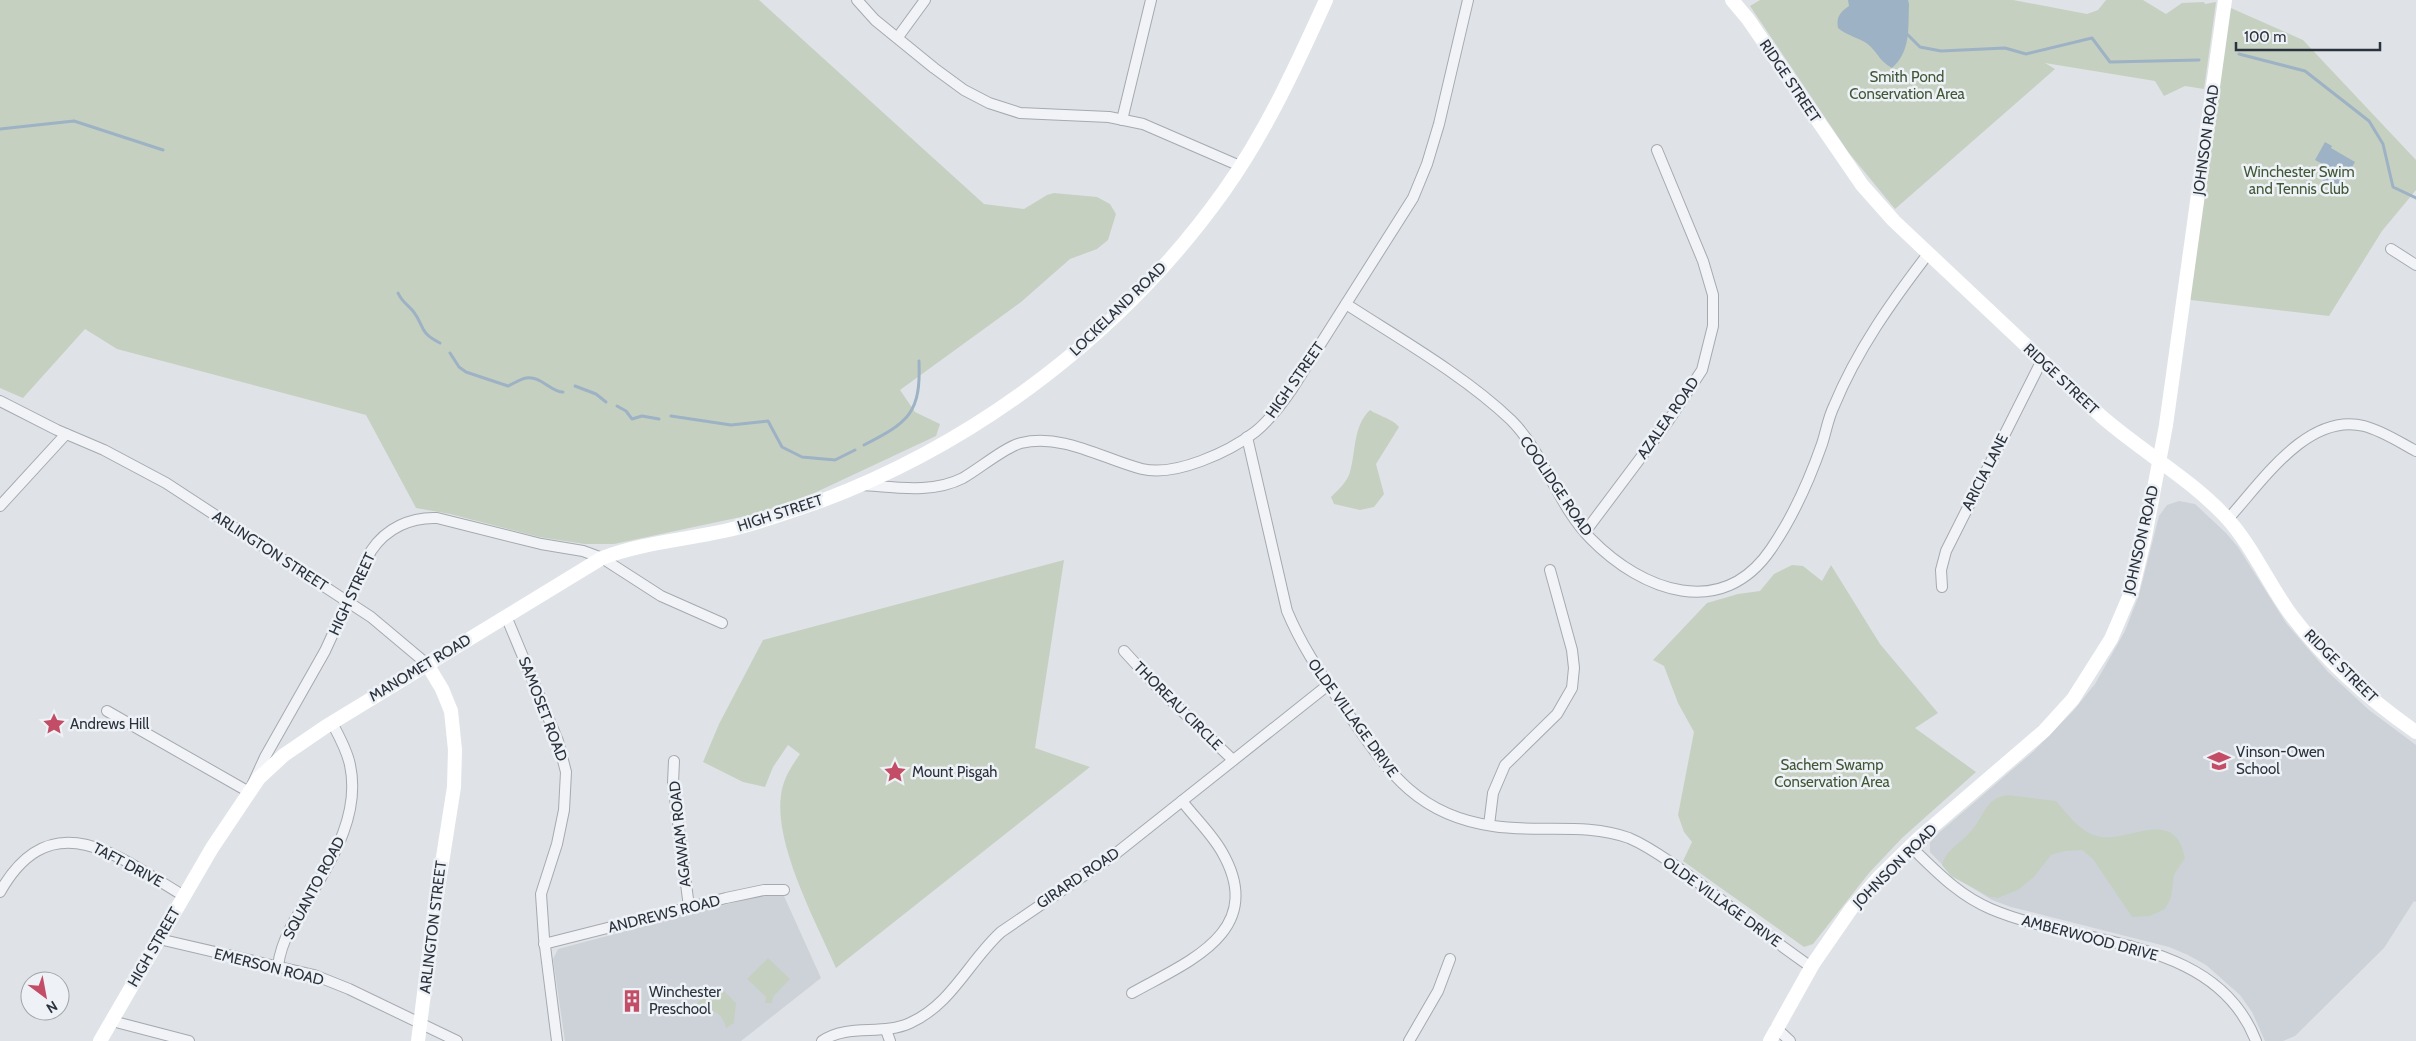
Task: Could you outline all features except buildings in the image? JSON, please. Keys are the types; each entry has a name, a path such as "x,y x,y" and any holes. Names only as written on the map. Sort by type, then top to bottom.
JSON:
{"street":[{"path":"857,0 875,20 964,90 1003,109 1047,116 1109,117 1143,124 1240,166"},
{"path":"898,37 924,0"},
{"path":"1122,120 1151,0"},
{"name":"LOCKELAND ROAD","path":"858,485 919,456 967,430 1049,371 1094,334 1154,278 1224,191 1240,166 1290,80 1326,0"},
{"name":"HIGH STREET","path":"100,1041 184,896 249,792 265,757 325,651 377,542 407,521 421,518 437,518 541,544 583,551 602,558 646,546 727,530 789,512 858,485 914,488 942,486 962,479 1020,443 1046,440 1077,447 1144,469 1172,469 1198,462 1247,437 1275,412 1346,304 1412,198 1427,164 1439,124 1468,0"},
{"name":"RIDGE STREET","path":"1732,0 1748,19 1862,185 1894,221 2126,438 2181,477 2228,519 2264,569 2292,615 2325,654 2363,691 2416,732"},
{"name":"JOHNSON ROAD","path":"1773,1035 1811,967 1852,909 1878,878 2044,731 2073,699 2111,639 2132,590 2145,537 2159,462 2225,0"},
{"name":"AZALEA ROAD","path":"1585,532 1669,420 1702,370 1713,326 1714,295 1703,261 1657,150"},
{"path":"2392,249 2416,264"},
{"name":"COOLIDGE ROAD","path":"1346,304 1465,383 1513,422 1531,446 1568,510 1585,532 1614,558 1642,576 1670,589 1691,593 1726,588 1756,568 1770,551 1794,510 1813,468 1832,408 1863,346 1928,254"},
{"name":"ARICIA LANE","path":"1942,587 1941,570 1946,552 2042,360"},
{"name":"ARLINGTON STREET","path":"0,401 66,434 104,450 166,483 371,617 427,664 442,689 451,711 455,750 454,787 434,914 418,1041"},
{"path":"2228,519 2297,444 2322,429 2338,425 2362,426 2384,434 2416,451"},
{"path":"0,506 66,434"},
{"name":"OLDE VILLAGE DRIVE","path":"1247,437 1286,611 1307,656 1374,754 1397,781 1422,800 1445,812 1489,826 1599,831 1629,838 1688,875 1811,967"},
{"path":"602,558 661,596 722,623"},
{"name":"MANOMET ROAD","path":"249,792 259,778 284,755 332,723 602,558"},
{"path":"1489,826 1492,793 1505,765 1557,714 1572,688 1574,668 1572,650 1550,570"},
{"name":"SAMOSET ROAD","path":"506,616 558,741 566,772 564,810 557,844 541,894 544,944 557,1041"},
{"name":"THOREAU CIRCLE","path":"1124,651 1158,688 1233,760"},
{"name":"GIRARD ROAD","path":"822,1041 830,1035 845,1031 886,1030 910,1023 932,1010 951,992 1001,932 1114,854 1328,685"},
{"path":"107,711 249,792"},
{"name":"SQUANTO ROAD","path":"278,966 279,956 297,916 325,872 342,839 352,796 350,765 342,741 332,723"},
{"name":"AGAWAM ROAD","path":"674,761 673,783 688,908"},
{"path":"1132,992 1200,955 1211,946 1227,926 1235,903 1233,881 1221,850 1182,801"},
{"name":"TAFT DRIVE","path":"0,892 12,872 26,858 53,845 72,842 102,848 184,896"},
{"name":"AMBERWOOD DRIVE","path":"1911,847 1952,886 1970,899 1992,910 2038,925 2157,955 2185,965 2206,976 2226,993 2240,1009 2256,1041"},
{"name":"ANDREWS ROAD","path":"544,944 764,890 784,890"},
{"name":"EMERSON ROAD","path":"159,939 314,975 349,989 457,1041"},
{"path":"1409,1041 1438,991 1450,959"},
{"path":"112,1021 189,1041"},
{"path":"886,1030 890,1041"},
{"path":"1773,1035 1790,1041"}],"shaded area":[{"name":"Vinson-Owen School","path":"2179,501 2195,504 2226,533 2238,547 2286,623 2328,672 2369,710 2416,745 2416,902 2414,901 2384,948 2295,1036 2283,1041 2265,1041 2252,1012 2240,995 2206,965 2188,955 2169,947 2011,907 1992,900 1952,875 1930,852 1930,842 1934,837 2034,751 2074,710 2095,684 2125,631 2139,595 2159,516 2167,505"},
{"path":"777,891 784,896 821,978 741,1041 565,1041 553,959 558,949"}],"green space":[{"path":"0,0 759,0 984,204 1024,209 1047,195 1054,193 1097,197 1110,204 1116,214 1108,240 1097,249 1070,259 1021,302 900,390 915,412 940,424 936,436 810,495 755,514 614,544 584,544 539,537 450,514 416,508 366,415 117,349 85,329 23,398 0,388"},
{"name":"Smith Pond Conservation Area","path":"1760,0 2013,0 2087,14 2098,10 2106,0 2143,0 2166,14 2182,3 2204,2 2205,4 2216,2 2204,89 2185,86 2164,96 2155,81 2045,63 2055,69 1895,209 1849,153 1750,6"},
{"name":"Winchester Swim and Tennis Club","path":"2224,5 2303,40 2416,160 2416,190 2382,231 2329,316 2182,299"},
{"path":"1370,410 1399,427 1376,464 1384,494 1374,507 1360,510 1334,504 1331,497 1349,476 1358,431"},
{"name":"Mount Pisgah","path":"1064,560 1035,748 1090,767 836,968 798,883 784,837 781,815 782,789 788,773 800,754 788,745 773,767 765,787 743,782 703,762 719,724 763,640"},
{"name":"Sachem Swamp Conservation Area","path":"1792,565 1803,566 1822,581 1831,565 1880,644 1938,713 1915,728 1976,772 1902,838 1869,873 1813,944 1804,947 1683,861 1692,842 1684,832 1678,815 1694,732 1678,703 1664,666 1653,660 1707,603 1738,594 1760,591 1774,574"},
{"path":"2008,795 2056,801 2079,826 2097,836 2121,836 2148,830 2160,830 2171,833 2179,842 2185,858 2174,875 2171,898 2165,909 2150,916 2132,917 2093,859 2082,850 2065,851 2051,855 2034,877 2018,890 1998,898 1990,897 1951,876 1942,865 1944,859 1973,829 1990,803"},
{"path":"768,958 790,979 773,997 772,1003 765,1003 766,997 747,979"},
{"path":"721,988 736,1003 734,1023 726,1028 723,1019 717,1013 700,1009 697,1004 707,993"}],"water":[{"path":"1848,0 1908,0 1907,39 1903,54 1892,68 1867,44 1838,28 1838,18 1849,6"},
{"path":"2325,142 2332,146 2331,148 2355,162 2338,190 2323,181 2330,168 2315,160"}],"waterway":[{"path":"1906,33 1920,47 1941,51 2005,48 2026,54 2092,38 2110,62 2199,60"},
{"path":"2239,54 2305,71 2369,121 2383,144 2393,187 2416,198"},
{"path":"0,129 74,121 163,150"},
{"path":"398,293 417,316 425,332 440,343"},
{"path":"450,353 459,367 466,372 508,386 524,379 536,379 563,392"},
{"path":"864,445 892,429 909,414 918,393 919,361"},
{"path":"575,386 596,394 606,402"},
{"path":"617,406 626,411 632,419 642,416 659,419"},
{"path":"671,416 731,425 768,421 782,447 802,457 835,460 855,450"}],"place":[{"name":"Andrews Hill","path":"54,724"},
{"name":"Vinson-Owen School","path":"2219,761"},
{"name":"Mount Pisgah","path":"895,772"},
{"name":"Winchester Preschool","path":"632,1001"}]}
